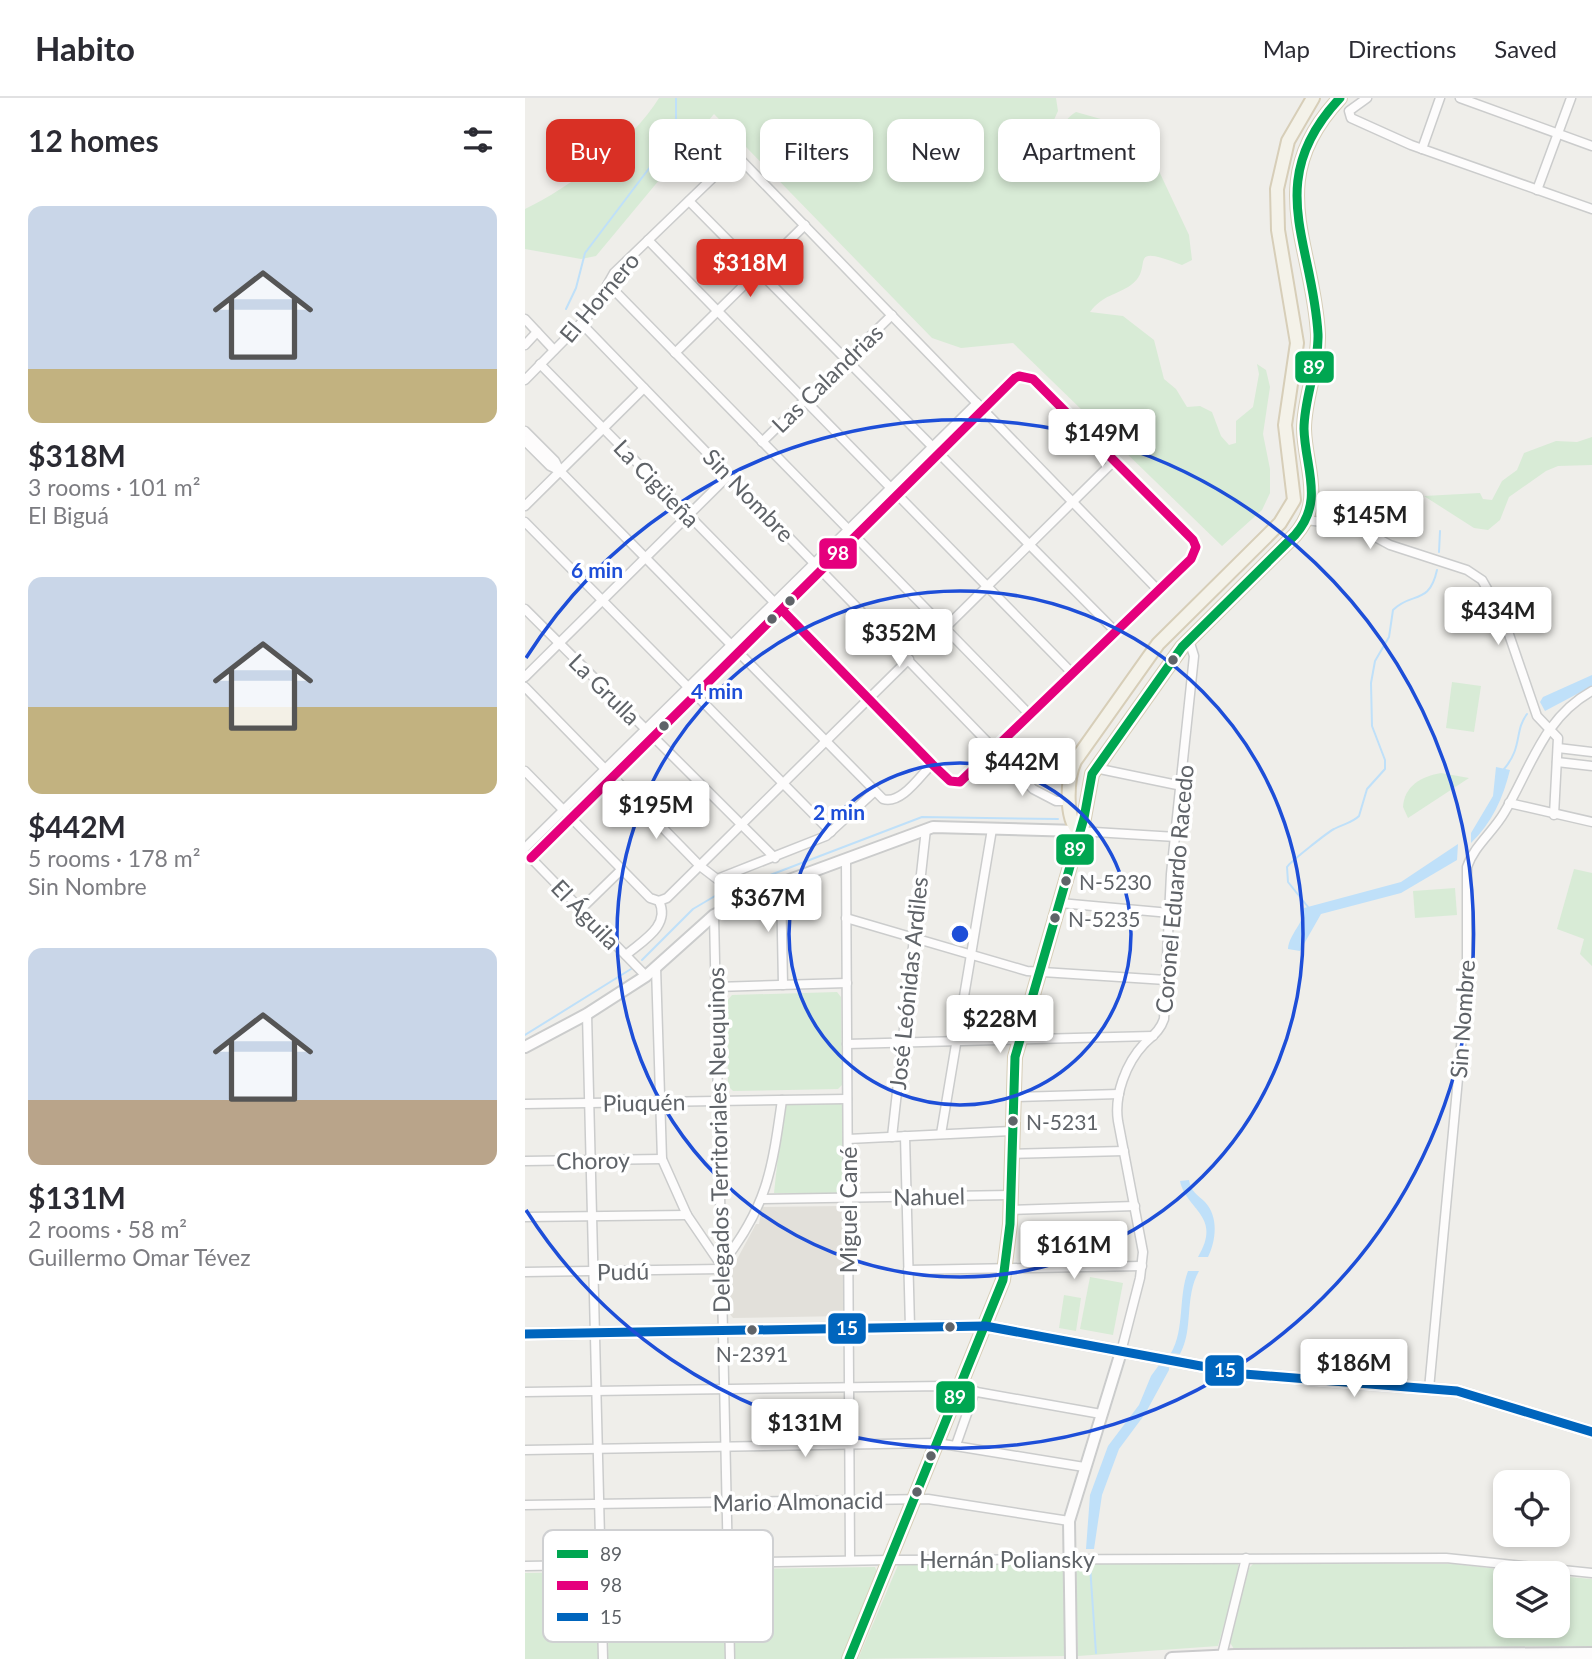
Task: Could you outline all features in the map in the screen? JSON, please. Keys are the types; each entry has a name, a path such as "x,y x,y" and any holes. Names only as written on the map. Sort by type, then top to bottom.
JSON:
{"main road":[{"path":"1077,831 1071,820 1070,802 1071,771 1075,761 1151,653 1287,516 1294,490 1287,451 1286,418 1297,338 1278,230 1276,189 1288,141 1313,98"},
{"path":"849,1659 892,1560 985,1326 1005,1268 1011,1210 1012,1097 1020,1039 1060,903 1077,831 1084,818 1090,780 1095,768 1189,640 1306,520 1313,492 1305,415 1318,336 1297,225 1297,192 1302,164 1313,136 1340,98"},
{"path":"1287,451 1307,450"},
{"path":"1174,627 1189,640"},
{"path":"1172,1659 1592,1654"}],"street":[{"path":"1367,98 1351,110 1349,115 1352,120 1422,149 1592,209"},
{"path":"1422,149 1440,98"},
{"path":"1460,98 1592,146"},
{"path":"1537,190 1571,98"},
{"name":"El Hornero","path":"525,380 598,305 614,273 727,164 737,160 746,164 805,225"},
{"path":"689,201 1116,632"},
{"path":"675,353 805,225 1158,590"},
{"path":"648,240 1073,674"},
{"name":"Sin Nombre","path":"608,284 1030,715"},
{"name":"Las Calandrias","path":"762,442 892,315"},
{"path":"525,319 554,350"},
{"name":"Sin Nombre","path":"581,324 1039,794 1056,801 1070,802"},
{"name":"El Hornero","path":"525,345 537,332"},
{"name":"La Cigüeña","path":"540,364 774,603"},
{"path":"527,853 571,818 1015,378 1024,375 1033,379 1193,540 1196,547 1194,555 1116,632 966,779 956,783 932,764 782,610"},
{"path":"525,506 644,388"},
{"path":"527,853 563,810 977,402"},
{"path":"525,431 555,461 560,471 875,791 890,801 898,798 932,764"},
{"path":"525,441 550,466 560,471"},
{"path":"945,628 1114,461"},
{"path":"525,677 729,475"},
{"path":"1306,520 1355,526 1390,545 1467,570 1482,580 1503,617 1537,716 1557,735 1554,815"},
{"path":"525,522 688,687"},
{"name":"La Grulla","path":"525,609 775,858"},
{"name":"Coronel Eduardo Racedo","path":"1071,1659 1067,1559 1069,1521 1121,1352 1142,1266 1142,1245 1117,1114 1119,1094 1134,1058 1164,1019 1176,837 1194,652 1189,640"},
{"path":"525,771 650,898 659,901 667,898 909,659"},
{"path":"525,687 605,769"},
{"name":"Sin Nombre","path":"1429,1389 1467,982 1466,875 1473,852 1509,803 1549,727 1574,701 1592,691"},
{"path":"696,695 831,832"},
{"path":"1558,748 1592,752"},
{"path":"1557,762 1592,766"},
{"path":"1095,768 1182,786"},
{"path":"613,777 700,866 717,878 775,858 831,832 875,791"},
{"path":"1509,803 1592,822"},
{"path":"525,1047 587,1014 646,976 714,915 781,883 926,829 1077,831 1176,837"},
{"name":"José Leónidas Ardiles","path":"891,1137 926,829"},
{"path":"941,1134 992,830"},
{"name":"El Águila","path":"527,853 646,976"},
{"name":"Miguel Cané","path":"846,859 851,1560"},
{"path":"581,909 622,869"},
{"path":"781,883 783,985"},
{"path":"626,955 659,925 663,913 659,901"},
{"path":"1060,903 1170,913"},
{"name":"Delegados Territoriales Neuquinos","path":"714,915 726,1530"},
{"path":"846,918 1039,972 1166,980"},
{"path":"656,967 662,1159 687,1215 721,1267 763,1199 772,1171 782,1100"},
{"path":"716,987 847,983"},
{"path":"587,1014 602,1530"},
{"path":"847,1044 1153,1036"},
{"path":"1012,1097 1119,1094"},
{"name":"Piuquén","path":"525,1104 847,1098"},
{"path":"848,1139 1011,1131"},
{"path":"905,1136 910,1327"},
{"path":"1011,1154 1124,1151"},
{"name":"Choroy","path":"525,1161 662,1159"},
{"name":"Nahuel","path":"763,1199 1011,1195"},
{"path":"1011,1210 1135,1206"},
{"path":"525,1217 687,1215"},
{"path":"908,1270 1142,1266"},
{"name":"Pudú","path":"525,1272 721,1267"},
{"path":"525,1334 985,1326 1244,1374 1466,1394 1592,1432"},
{"path":"525,1392 849,1387 959,1389 1101,1414"},
{"path":"955,1445 975,1391"},
{"path":"525,1450 937,1443 1084,1467"},
{"name":"Mario Almonacid","path":"525,1506 915,1499 1069,1521"},
{"path":"1221,1658 1246,1558"},
{"name":"Hernán Poliansky","path":"773,1561 1446,1558 1592,1573"},
{"name":"Hernán Poliansky","path":"525,1566 543,1566"}],"shaded area":[{"path":"843,1206 845,1316 733,1318 729,1313 728,1276 756,1224 759,1224 762,1207"}],"green space":[{"path":"659,98 1056,98 1058,111 1054,119 998,119 998,182 1160,182 1160,173 1189,235 1192,260 1182,265 1147,256 1138,278 1131,285 1105,298 1090,312 1123,316 1154,340 1164,379 1176,389 1187,407 1200,406 1212,412 1221,436 1229,445 1236,443 1236,421 1253,407 1259,374 1257,364 1266,370 1270,387 1263,434 1270,469 1270,493 1262,510 1222,546 1013,343 961,348 932,338 780,182 873,182 873,119 760,119 760,161 746,147 746,119 719,119 714,114 710,119 649,119 649,182 657,182 596,256 581,259 525,249 525,209 571,182 635,182 635,129"},
{"path":"1076,112 1101,119 1068,119"},
{"path":"1592,437 1592,465 1558,466 1546,471 1509,497 1500,520 1488,530 1474,528 1424,496 1480,493 1483,499 1492,500 1502,481 1517,470 1524,453 1556,441 1577,442"},
{"path":"1452,682 1481,686 1474,732 1446,728"},
{"path":"1441,773 1469,778 1408,818 1403,807 1410,788 1427,777"},
{"path":"1574,869 1592,873 1592,966 1580,954 1584,939 1557,929"},
{"path":"1455,888 1457,915 1415,918 1413,891"},
{"path":"837,992 841,997 842,1085 838,1089 733,1091 728,1086 727,1001 732,995"},
{"path":"787,1103 844,1103 845,1193 774,1193 783,1110"},
{"path":"1090,1277 1123,1283 1113,1335 1080,1329"},
{"path":"1064,1295 1081,1298 1076,1331 1059,1328"},
{"path":"1076,1563 1238,1564 1239,1571 1218,1646 1078,1656"},
{"path":"1254,1563 1456,1564 1493,1568 1493,1638 1570,1638 1570,1577 1592,1579 1592,1646 1234,1649 1229,1641 1249,1568"},
{"path":"898,1565 1059,1565 1063,1569 1065,1656 858,1659"},
{"path":"875,1567 878,1574 841,1659 735,1659 735,1642 773,1642 773,1568"},
{"path":"525,1573 543,1573 543,1642 598,1642 598,1659 525,1659"},
{"path":"608,1642 725,1642 725,1659 608,1659"}],"water":[{"path":"1592,675 1592,686 1545,711 1540,702 1543,697"},
{"path":"1496,767 1510,770 1504,790 1496,810 1471,843 1471,833 1493,796"},
{"path":"1458,844 1457,860 1401,893 1321,914 1300,951 1288,949 1304,908 1401,882"},
{"path":"1189,1180 1193,1190 1213,1215 1214,1237 1208,1257 1198,1257 1207,1232 1201,1214 1180,1181"},
{"path":"1188,1271 1199,1271 1192,1291 1187,1334 1180,1354 1171,1353 1178,1334"},
{"path":"1159,1365 1169,1366 1169,1370 1145,1414 1119,1449 1102,1495 1094,1549 1086,1549 1090,1495 1108,1446 1139,1405 1151,1376"}],"waterway":[{"path":"566,309 576,288 585,253 672,138 676,126 676,98"},
{"path":"1439,552 1440,531"},
{"path":"1308,907 1288,882 1287,867 1330,831 1359,816 1367,789 1385,769 1385,760 1372,726 1371,683 1375,661 1389,637 1393,610 1425,593 1434,581 1437,570"},
{"path":"1504,769 1514,754 1527,714"},
{"path":"642,960 693,909 715,896 922,817 1058,819"},
{"path":"525,1035 631,969"},
{"path":"1090,1566 1096,1653"}],"transit line":[{"name":"89","path":"849,1659 1003,1280 1010,1224 1015,1057 1084,818 1092,774 1182,647 1295,535 1309,510 1311,484 1304,429 1318,334 1298,213 1297,185 1303,157 1316,128 1340,98"},
{"name":"98","path":"531,858 1015,378 1019,376 1033,379 1193,540 1196,547 1191,559 960,782 950,781 932,764 782,610"},
{"name":"15","path":"525,1334 985,1326 1244,1374 1457,1391 1592,1432"}],"place":[{"name":"N-5230","path":"1066,881"},
{"name":"N-5235","path":"1055,918"},
{"name":"N-5231","path":"1013,1121"},
{"name":"N-2391","path":"752,1330"}]}
